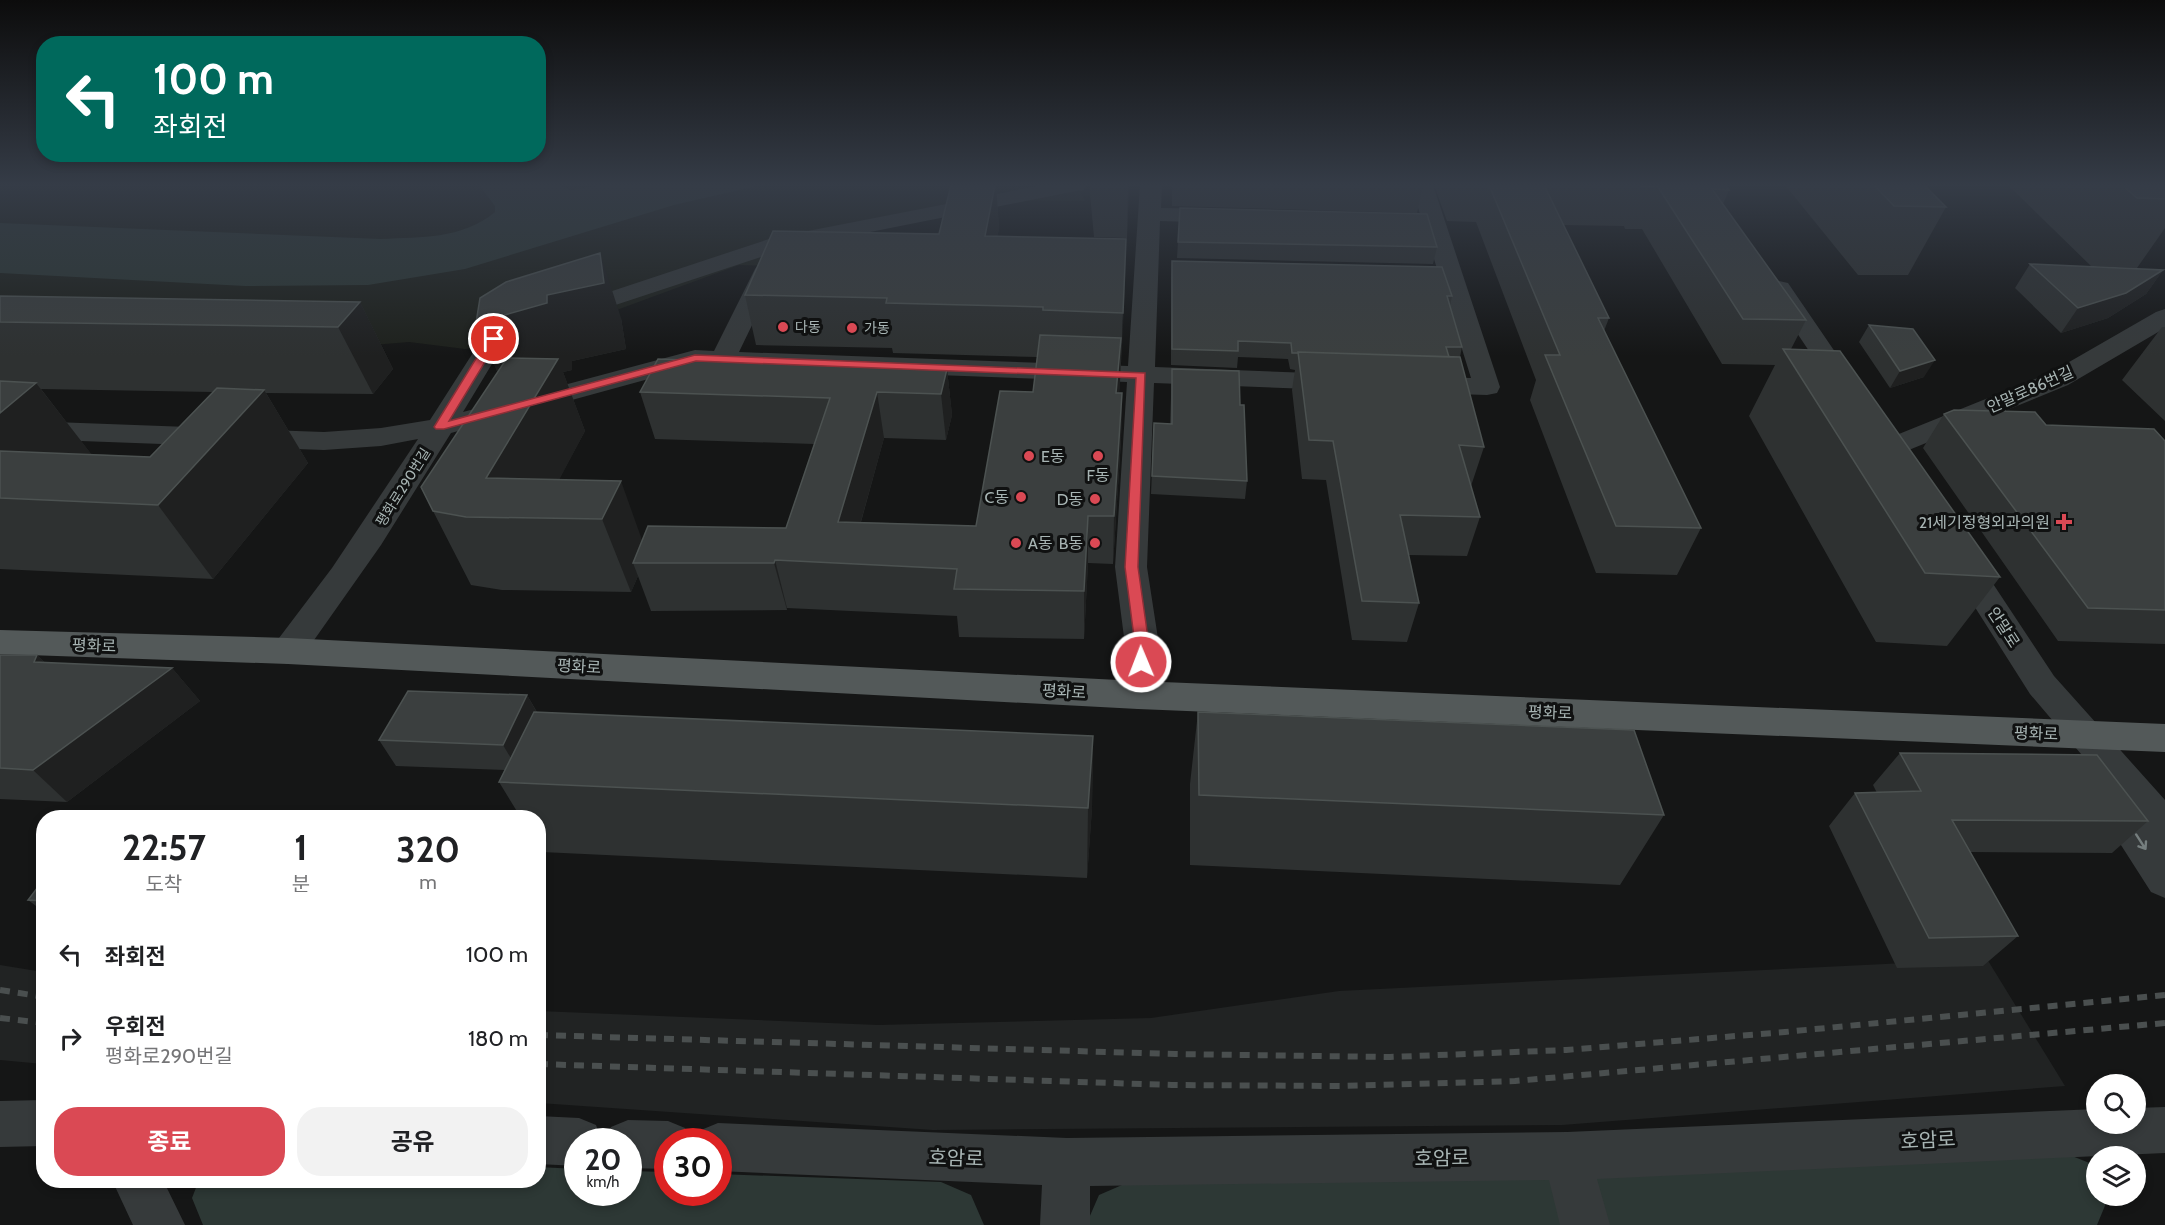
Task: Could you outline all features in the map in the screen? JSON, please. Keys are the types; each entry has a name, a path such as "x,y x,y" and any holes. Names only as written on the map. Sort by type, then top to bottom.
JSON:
{"main road":[{"name":"평화로","path":"0,642 288,651 1138,695 2165,738"}],"street":[{"name":"평화로290번길","path":"288,651 331,597 369,540 494,339 784,242"},
{"path":"1138,695 1142,645 1131,567 1141,375 1158,267 1154,242"},
{"path":"1392,384 1487,387 1429,242"},
{"path":"723,359 780,243"},
{"name":"안말로86번길","path":"1761,262 1882,439 2059,379 2165,317"},
{"path":"0,429 324,441 381,437 440,427 695,358 1356,383"},
{"name":"안말로","path":"1946,537 2042,685 2141,797 2165,829"},
{"name":"안말로","path":"2086,735 2109,796 2165,880"},
{"path":"0,1124 36,1123"},
{"name":"호암로","path":"732,1149 1067,1162 1567,1156 2165,1130"},
{"path":"546,1140 564,1141"},
{"path":"1567,1156 1585,1225"},
{"path":"1065,1225 1067,1162"},
{"path":"140,1188 160,1225"}],"shaded area":[{"path":"0,242 835,242 777,266 739,265 527,343 465,349 409,342 301,351 0,344"},
{"path":"0,242 553,242 465,269 368,285 245,286 0,273"},
{"path":"1987,959 2065,1086 1562,1125 933,1130 546,1103 546,1011 878,1025 1151,1018 1339,991"},
{"path":"0,965 36,971 36,1063 0,1060"}],"building":[{"path":"768,242 1126,242 1123,313 1043,310 1043,307 886,303 887,298 745,295"},
{"path":"1187,242 1436,242 1437,247"},
{"path":"1513,242 1572,242 1609,318 1598,318 1701,528 1616,526 1545,355 1560,355"},
{"path":"1694,242 1750,242 1806,320 1743,319"},
{"path":"600,253 604,283 547,295 547,303 476,323 480,298 506,282"},
{"path":"1172,261 1442,267 1452,296 1447,296 1462,347 1446,347 1449,357 1292,353 1291,343 1238,341 1238,351 1172,349"},
{"path":"2030,264 2163,270 2126,293 2078,308"},
{"path":"0,296 360,302 338,327 0,322"},
{"path":"1869,325 1913,329 1935,360 1900,371"},
{"path":"1040,335 1121,338 1116,393 1122,393 1114,516 1088,516 1084,591 954,589 957,569 775,560 774,563 633,563 648,526 786,528 830,398 640,392 658,359 947,369 941,394 877,392 838,522 976,526 1000,391 1033,392"},
{"path":"1783,349 1840,351 2000,577 1925,573"},
{"path":"1298,352 1460,357 1484,447 1459,445 1480,517 1400,515 1419,603 1362,601 1333,441 1309,440"},
{"path":"507,358 558,359 486,478 621,481 602,519 466,517 433,511 421,487"},
{"path":"1172,369 1239,371 1240,405 1244,405 1247,481 1152,476 1154,423 1172,424"},
{"path":"0,381 36,383 0,413"},
{"path":"217,388 264,390 158,505 0,498 0,451 150,457"},
{"path":"1954,410 2035,412 2046,425 2154,429 2165,441 2165,610 2088,608 1944,414"},
{"path":"0,655 37,655 34,662 172,668 33,770 0,768"},
{"path":"408,691 527,695 503,745 379,740"},
{"path":"534,712 1093,736 1088,808 499,782"},
{"path":"1198,712 1634,730 1664,815 1199,795"},
{"path":"1900,753 2097,755 2148,821 1952,820 2018,936 1929,938 1855,793 1921,791"},
{"path":"36,890 36,900 28,900"}],"waterway":[{"path":"1129,1225 1408,1223 2067,1196"},
{"path":"234,1198 941,1225"}],"railway":[{"path":"0,990 36,996"},
{"path":"546,1035 1175,1054 1390,1057 1566,1050 1785,1032 2165,995"},
{"path":"0,1018 36,1022"},
{"path":"546,1064 1172,1085 1341,1086 1515,1081 2165,1023"}],"place":[{"name":"다동","path":"783,327"},
{"name":"가동","path":"852,328"},
{"name":"E동","path":"1029,456"},
{"name":"F동","path":"1098,456"},
{"name":"C동","path":"1021,497"},
{"name":"D동","path":"1095,499"},
{"name":"21세기정형외과의원","path":"2064,522"},
{"name":"A동","path":"1016,543"},
{"name":"B동","path":"1095,543"}],"route":[{"path":"494,339 440,427 695,358 1141,375 1131,567 1142,645 1141,662"}]}
